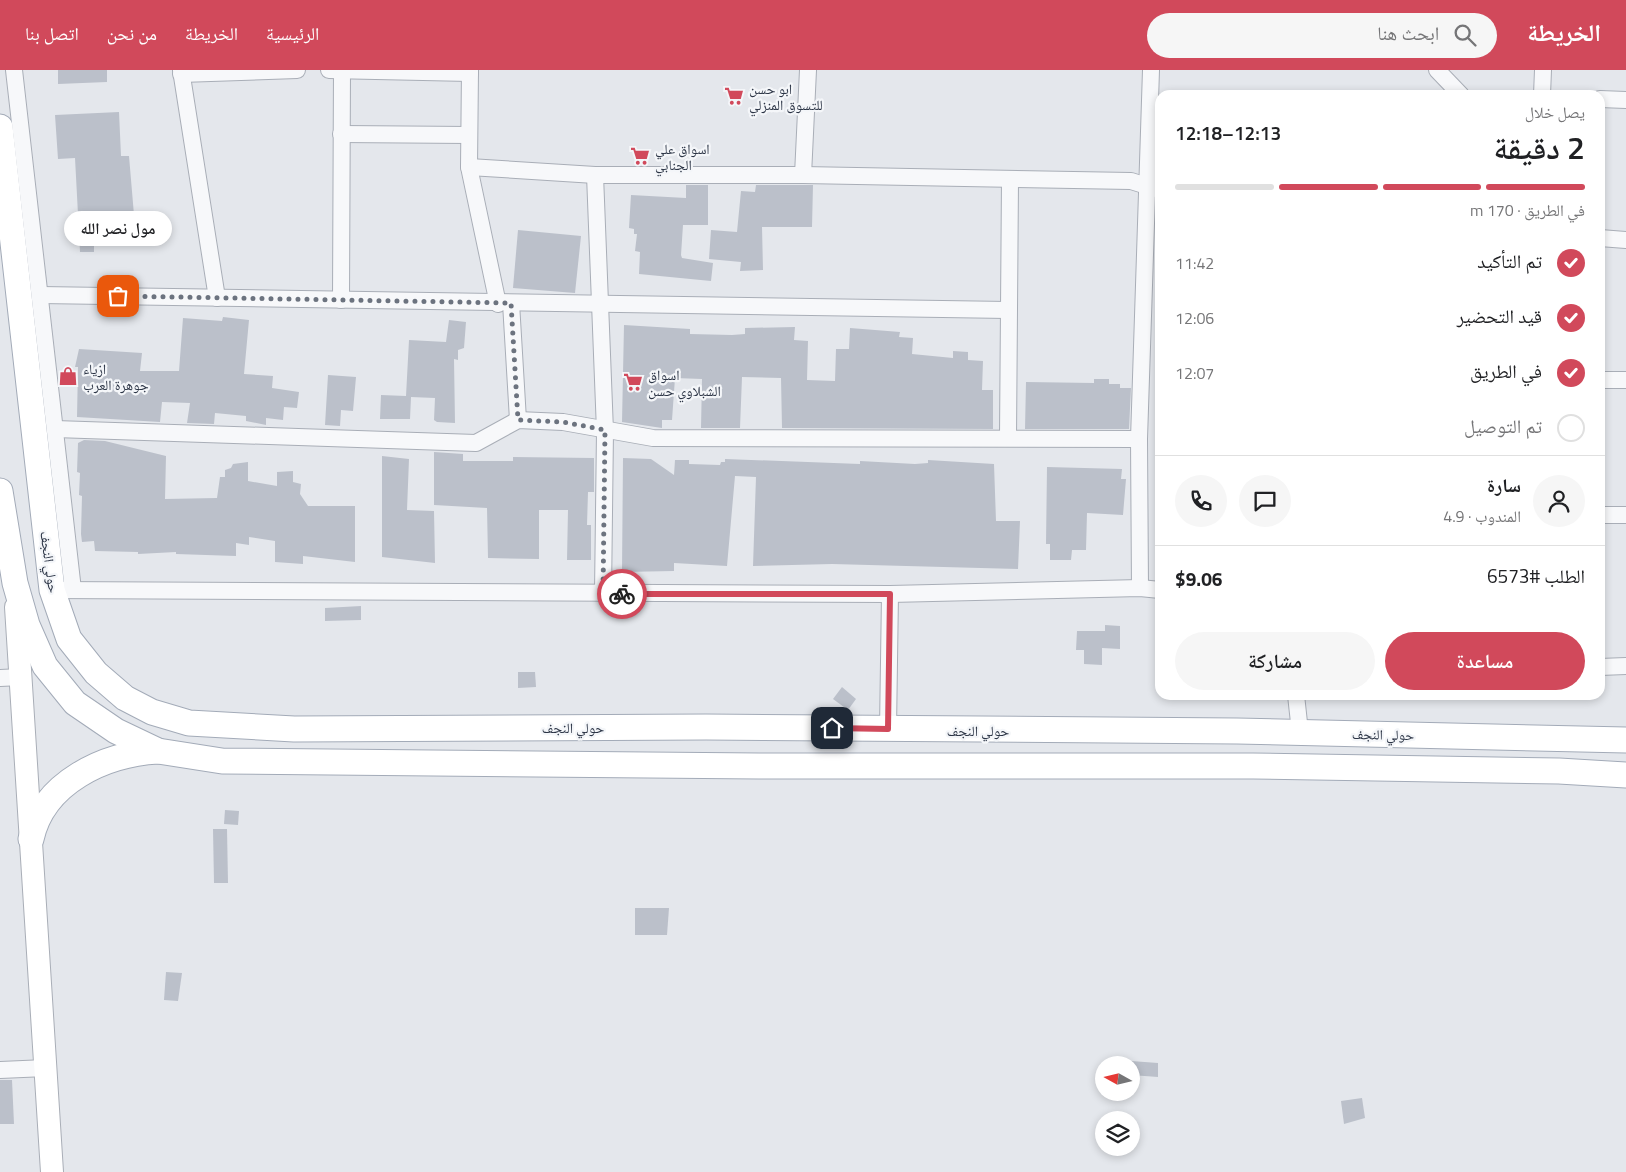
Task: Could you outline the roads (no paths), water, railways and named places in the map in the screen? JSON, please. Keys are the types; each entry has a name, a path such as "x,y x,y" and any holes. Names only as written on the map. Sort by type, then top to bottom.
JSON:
{"main road":[{"name":"حولي النجف","path":"0,128 69,639 96,673 125,698 152,712 189,723 294,729 706,726 1300,732 1626,740"},
{"path":"0,491 3,533 26,625 46,666 75,702 116,731 158,751"},
{"path":"706,726 716,736 718,742 716,754 707,764"},
{"path":"759,766 754,761 749,746 750,739 760,728"},
{"path":"31,839 34,822 45,806 71,780 103,761 139,752 158,751 222,761 707,764 759,766 1253,766 1558,771 1626,775"}],"street":[{"path":"14,70 55,429 63,590 890,594 1140,588 1155,590"},
{"path":"217,298 181,72 297,70"},
{"path":"329,70 470,72 469,167 504,303 518,420"},
{"path":"341,300 342,70"},
{"path":"803,175 808,70"},
{"path":"1140,588 1139,440 1153,188 1151,70"},
{"path":"1438,70 1456,90"},
{"path":"1542,90 1543,70"},
{"path":"1605,99 1626,100"},
{"path":"342,134 469,135"},
{"path":"469,167 595,175 803,175 1131,181 1153,188"},
{"path":"595,175 598,304 605,430 603,594"},
{"path":"1008,438 1010,180"},
{"path":"1605,238 1626,240"},
{"path":"40,295 1008,310"},
{"path":"1605,380 1626,380"},
{"path":"55,429 476,443 518,420 563,422 653,438 1139,440"},
{"path":"1605,515 1626,516"},
{"path":"15,583 10,678 31,839 52,1172"},
{"path":"888,729 890,594"},
{"path":"1605,667 1626,666"},
{"path":"1297,700 1300,732"},
{"path":"0,1070 46,1068"}],"place":[{"name":"ابو حسن للتسوق المنزلي","path":"734,96"},
{"name":"اسواق علي الجنابي","path":"640,156"},
{"name":"مول نصر الله","path":"118,296"},
{"name":"ازياء جوهرة العرب","path":"68,376"},
{"name":"اسواق الشبلاوي حسن","path":"633,382"}]}
